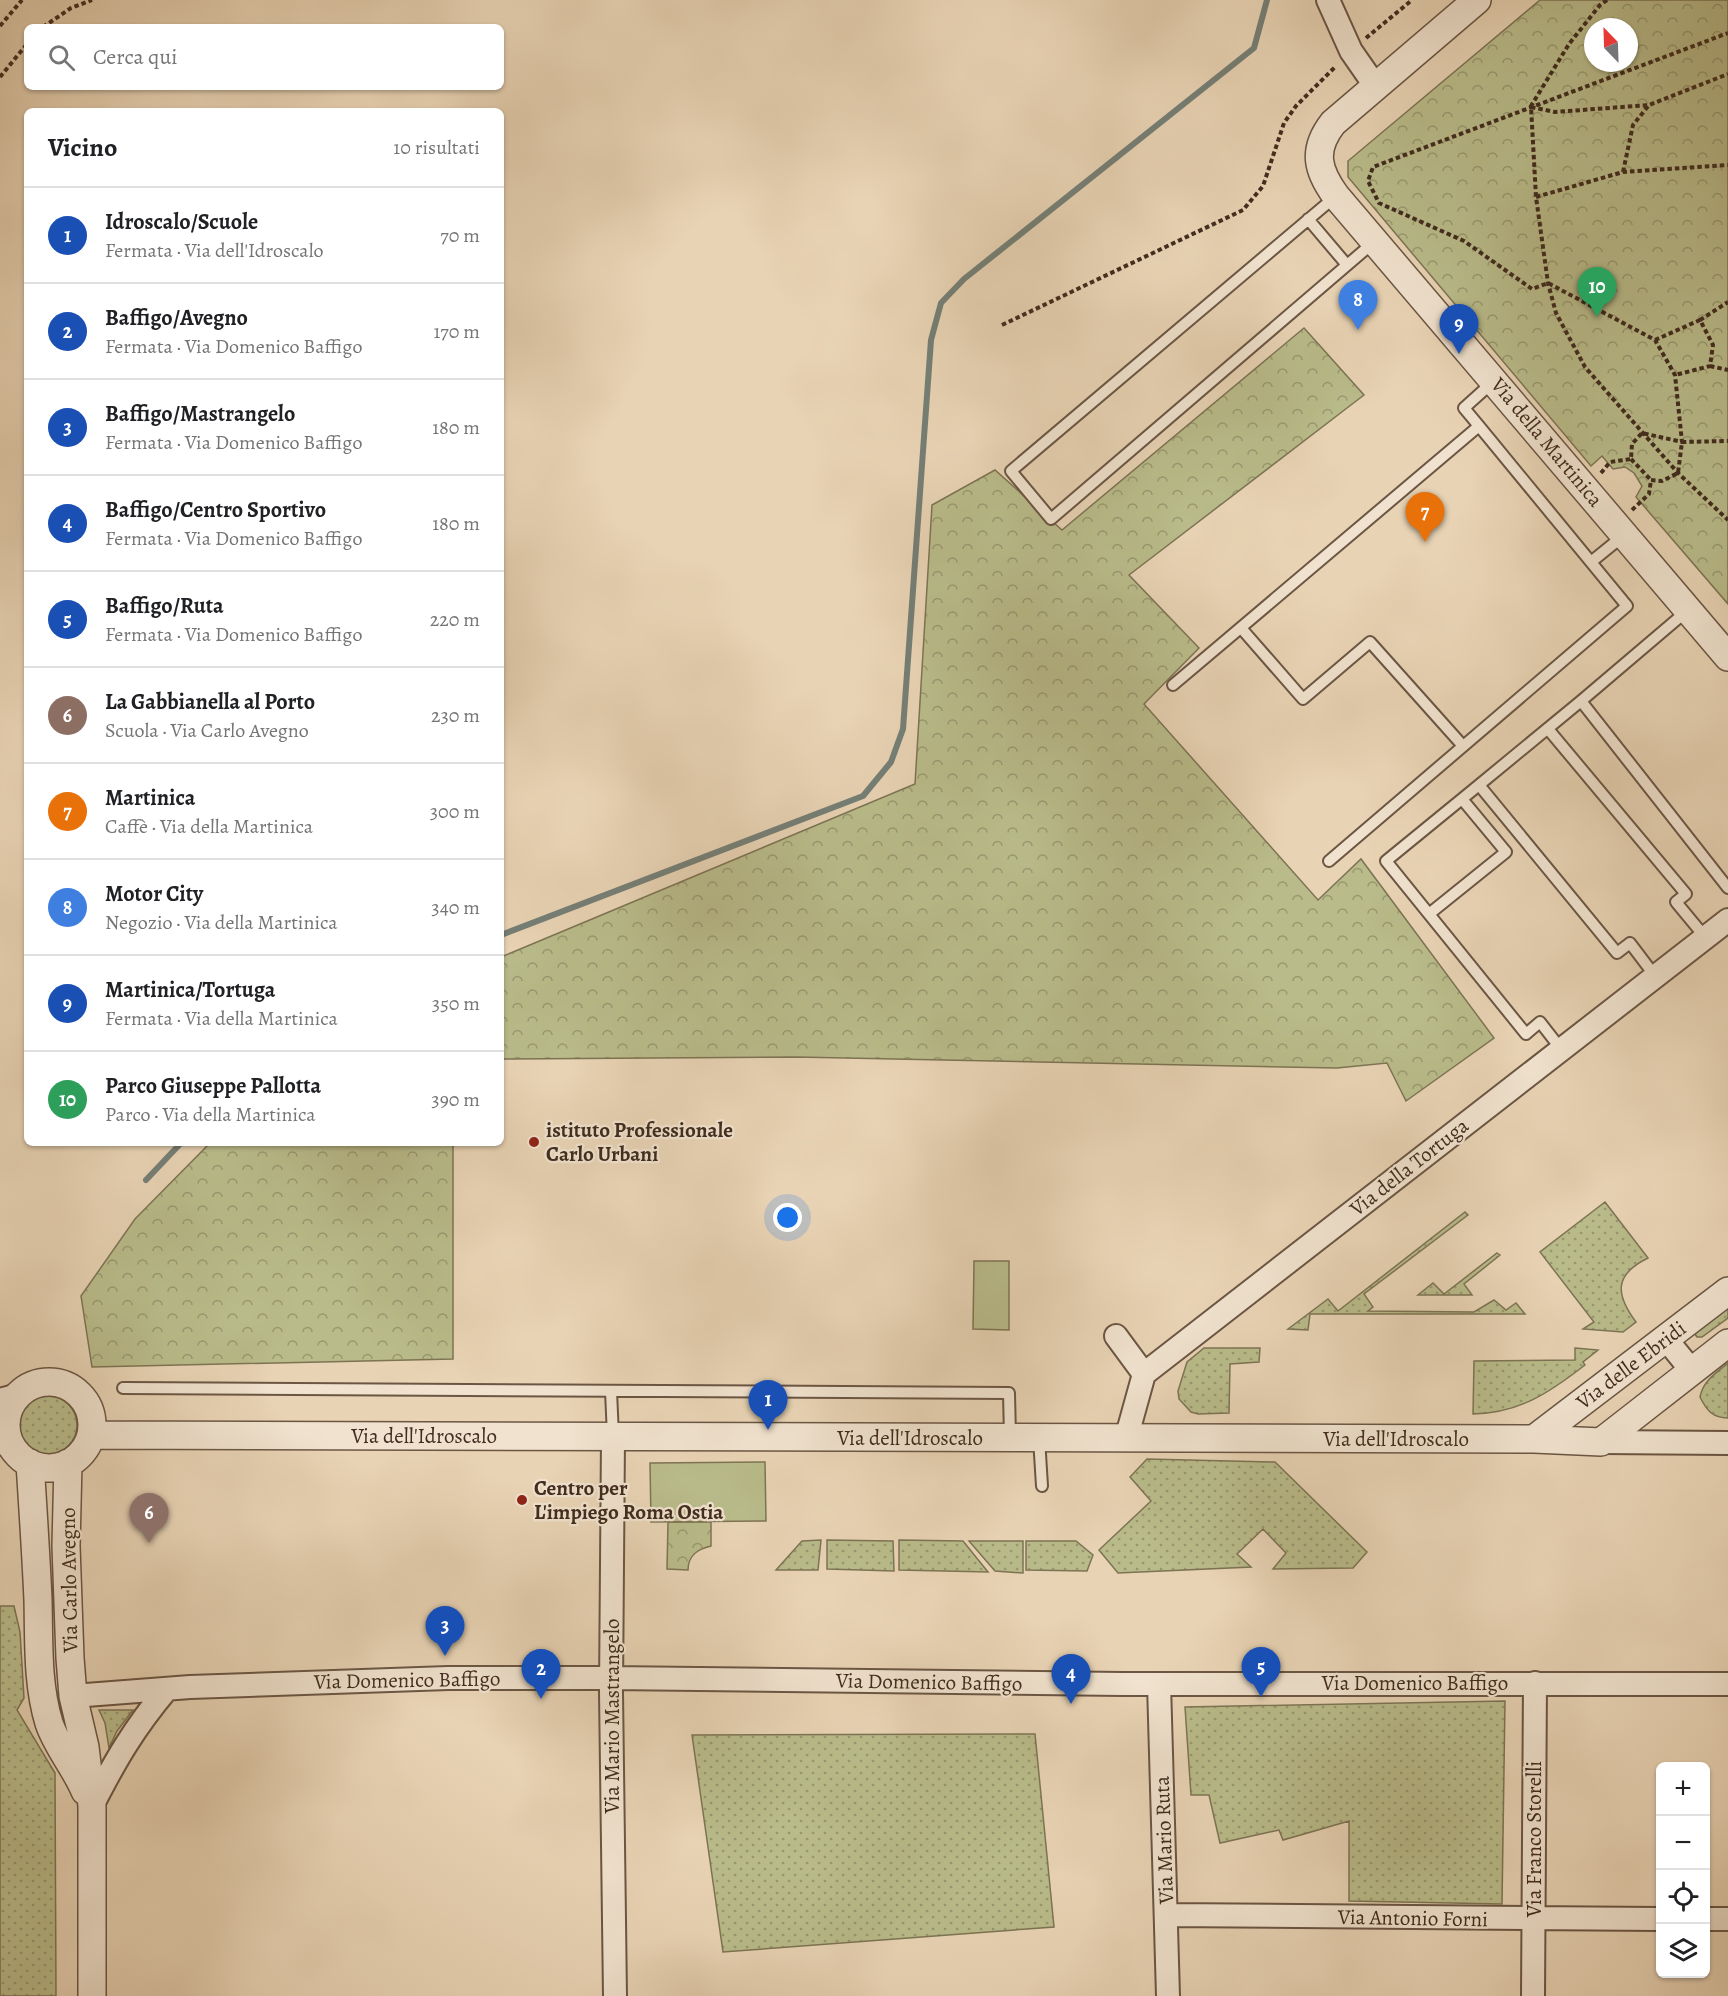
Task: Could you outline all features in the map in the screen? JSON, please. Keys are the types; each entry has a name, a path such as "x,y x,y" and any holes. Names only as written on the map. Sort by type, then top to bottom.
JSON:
{"street":[{"path":"1328,0 1351,51 1376,87"},
{"name":"Via della Martinica","path":"1477,0 1333,123 1321,144 1322,175 1336,196 1728,657"},
{"name":"Via della Tortuga","path":"1144,1374 1728,920"},
{"name":"Via delle Ebridi","path":"1534,1439 1728,1291"},
{"path":"1116,1336 1144,1374 1126,1438"},
{"path":"1665,1339 1692,1371"},
{"name":"Via delle Ebridi","path":"1601,1442 1728,1343"},
{"path":"46,1382 63,1383 79,1393 89,1407 93,1426 91,1435 83,1451 68,1463 47,1468 14,1450 7,1434 9,1397 33,1385 46,1382"},
{"name":"Via dell'Idroscalo","path":"91,1435 1534,1439 1728,1443"},
{"name":"Via Mario Mastrangelo","path":"613,1437 611,1678 615,1996"},
{"name":"Via Carlo Avegno","path":"14,1450 46,1711 53,1733 92,1806"},
{"name":"Via Carlo Avegno","path":"68,1463 67,1601 73,1696 85,1747 92,1806 92,1996"},
{"name":"Via Domenico Baffigo","path":"73,1696 167,1689 448,1678 1159,1684 1728,1684"},
{"name":"Via Franco Storelli","path":"1533,1996 1535,1683"},
{"name":"Via Mario Ruta","path":"1159,1684 1168,1996"},
{"path":"41,1685 54,1692 73,1696"},
{"path":"92,1806 132,1732 167,1689"},
{"name":"Via Antonio Forni","path":"1166,1915 1656,1919"},
{"path":"1710,1919 1728,1919"}],"lane":[{"path":"1336,196 1011,471 1051,519 1375,241"},
{"path":"1308,219 1347,265"},
{"path":"1329,861 1627,606 1464,408 1494,381"},
{"path":"1173,685 1479,426"},
{"path":"1591,562 1621,530"},
{"path":"1561,1049 1540,1022 1526,1034 1386,861 1548,729 1688,610"},
{"path":"1240,628 1304,699 1370,642 1463,746"},
{"path":"1581,701 1728,888"},
{"path":"1548,729 1686,894 1676,902 1705,937"},
{"path":"1479,785 1617,953 1630,943 1655,976"},
{"path":"1429,914 1506,852 1462,799"},
{"path":"123,1388 1009,1393 1010,1438"},
{"path":"611,1390 613,1437"},
{"path":"1039,1438 1042,1486"}],"path":[{"path":"0,26 22,0"},
{"path":"47,24 71,8 92,0"},
{"path":"1002,325 1243,210 1263,186 1284,123 1296,106 1351,51 1412,0"},
{"path":"1608,0 1600,5 1569,44 1531,106 1536,197 1548,284 1556,313 1585,367 1678,473 1728,520"},
{"path":"1678,473 1682,442 1675,375 1655,340 1548,284 1532,289 1464,241 1379,203 1368,181 1374,167 1728,33"},
{"path":"0,77 24,48"},
{"path":"1531,106 1555,112 1649,105 1727,76"},
{"path":"1623,172 1633,125 1649,105"},
{"path":"1536,197 1623,172 1728,165"},
{"path":"1655,340 1700,320 1728,302"},
{"path":"1700,320 1713,345 1710,366"},
{"path":"1675,375 1710,366 1728,370"},
{"path":"1642,433 1682,442 1728,441"},
{"path":"1642,433 1632,444 1631,459 1651,480 1662,481 1678,473"},
{"path":"1588,490 1610,462 1631,459"},
{"path":"1621,530 1648,494 1651,480"}],"green space":[{"path":"1540,0 1728,0 1728,604 1636,497 1642,486 1634,473 1625,467 1613,469 1602,456 1591,466 1348,177 1348,161"},
{"path":"1304,328 1364,395 1129,575 1199,648 1144,704 1318,900 1361,859 1494,1038 1406,1101 1387,1063 1337,1068 796,1057 504,1059 504,956 915,784 932,505 995,470 1062,530"},
{"path":"207,1146 453,1146 453,1359 92,1367 81,1296 135,1219"},
{"path":"1605,1202 1648,1258 1629,1271 1621,1286 1625,1303 1636,1322 1623,1332 1583,1329 1594,1322 1540,1252"},
{"path":"1465,1212 1468,1215 1364,1294 1373,1307 1368,1311 1474,1312 1494,1300 1506,1310 1516,1303 1525,1314 1310,1314 1308,1330 1288,1329 1328,1299 1338,1311"},
{"path":"1497,1253 1500,1255 1464,1284 1472,1295 1418,1295 1433,1283 1444,1294"},
{"path":"974,1261 1009,1261 1009,1330 973,1329"},
{"path":"1728,1303 1728,1318 1702,1337 1697,1337 1694,1333"},
{"path":"1204,1348 1260,1348 1259,1362 1230,1364 1229,1413 1198,1414 1191,1412 1179,1399 1178,1391 1187,1362"},
{"path":"1575,1348 1598,1350 1583,1362 1585,1365 1572,1375 1533,1400 1505,1410 1473,1414 1474,1361 1575,1360"},
{"path":"1728,1363 1728,1418 1718,1417 1711,1413 1700,1397 1707,1382"},
{"path":"42,1396 54,1396 69,1404 77,1419 77,1431 69,1446 54,1454 42,1454 27,1446 19,1431 19,1419 27,1404"},
{"path":"1147,1459 1275,1462 1367,1552 1353,1568 1273,1569 1286,1553 1263,1529 1237,1554 1251,1567 1118,1573 1099,1550 1151,1501 1130,1477"},
{"path":"765,1462 766,1521 651,1522 650,1463"},
{"path":"668,1522 711,1522 711,1546 702,1549 692,1557 688,1570 667,1569"},
{"path":"821,1540 818,1570 776,1570 802,1541"},
{"path":"827,1540 893,1541 894,1571 827,1569"},
{"path":"899,1540 963,1541 988,1572 899,1570"},
{"path":"969,1541 1023,1541 1023,1573 995,1571"},
{"path":"1026,1541 1076,1541 1093,1555 1087,1571 1026,1570"},
{"path":"0,1606 14,1606 20,1632 24,1698 17,1710 55,1773 56,1996 0,1996"},
{"path":"1505,1701 1502,1904 1349,1901 1349,1821 1283,1840 1279,1830 1220,1843 1209,1795 1191,1795 1185,1707"},
{"path":"99,1710 133,1710 117,1731 109,1748 105,1723"},
{"path":"1035,1734 1054,1927 723,1952 692,1735"}],"waterway":[{"path":"504,934 863,796 891,762 903,729 931,340 941,303 964,279 1254,48 1267,0"},
{"path":"146,1180 178,1146"}],"place":[{"name":"Parco Giuseppe Pallotta","path":"1597,317"},
{"name":"Motor City","path":"1358,330"},
{"name":"Martinica/Tortuga","path":"1459,354"},
{"name":"Martinica","path":"1425,542"},
{"name":"istituto Professionale Carlo Urbani","path":"534,1142"},
{"name":"Idroscalo/Scuole","path":"768,1430"},
{"name":"Centro per L'impiego Roma Ostia","path":"522,1500"},
{"name":"La Gabbianella al Porto","path":"149,1543"},
{"name":"Baffigo/Mastrangelo","path":"445,1656"},
{"name":"Baffigo/Ruta","path":"1261,1697"},
{"name":"Baffigo/Avegno","path":"541,1699"},
{"name":"Baffigo/Centro Sportivo","path":"1071,1704"}]}
